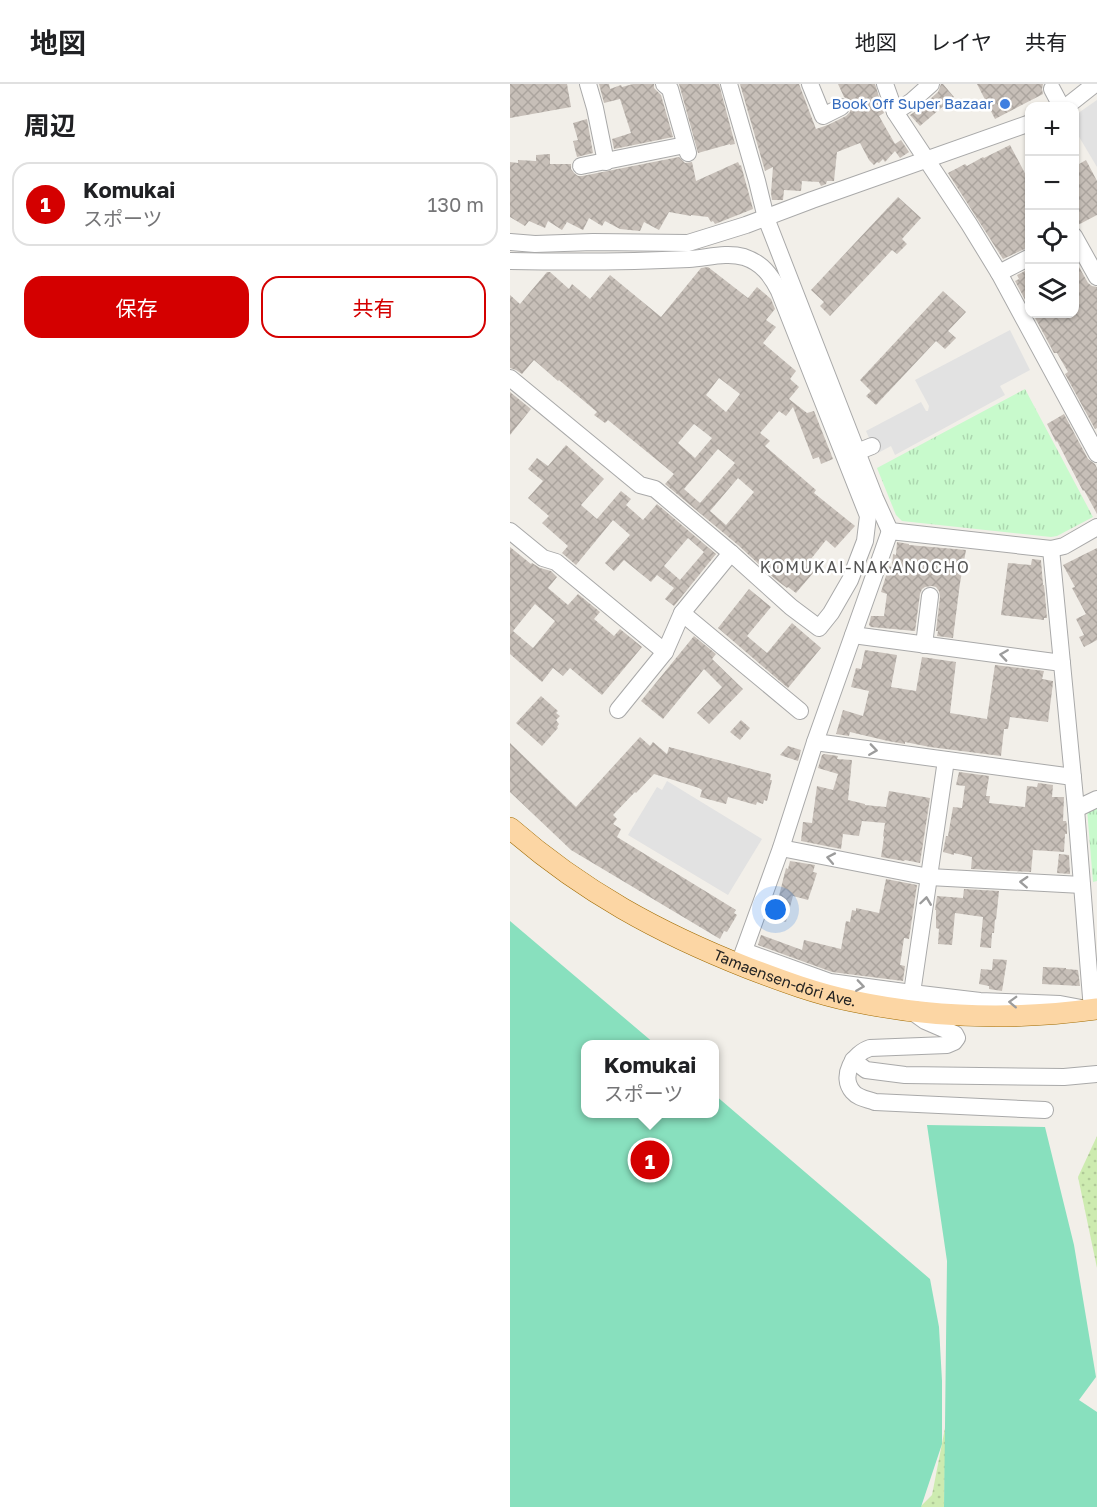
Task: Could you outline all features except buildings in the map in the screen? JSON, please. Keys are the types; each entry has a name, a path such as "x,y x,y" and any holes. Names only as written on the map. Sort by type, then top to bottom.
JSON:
{"main road":[{"name":"Tamaensen-dōri Ave.","path":"510,828 557,866 609,901 667,934 742,957 787,982 831,996 870,1005 911,1002 972,1015 1016,1016 1094,1010"}],"street":[{"path":"588,84 606,162"},
{"path":"582,166 687,150 670,89 664,84"},
{"path":"729,84 766,218 865,449 890,531 742,957"},
{"path":"810,84 823,116 841,107"},
{"path":"885,84 895,112 999,273 1097,454"},
{"path":"895,112 931,84"},
{"path":"1072,102 1095,84"},
{"path":"1052,89 1059,102"},
{"path":"510,242 535,244 688,243 766,218 1025,124"},
{"path":"1079,245 1097,277"},
{"path":"510,261 590,262 691,259 722,255 742,257 755,262 771,275 868,516 866,541 850,580 831,613 819,628 790,607 655,489 640,485 510,378"},
{"path":"999,273 1025,258"},
{"path":"890,531 1052,549 1064,546 1097,527"},
{"path":"510,531 543,558 556,562 665,652"},
{"path":"1052,549 1094,1010"},
{"path":"618,710 665,652 682,613 731,554"},
{"path":"924,645 930,596"},
{"path":"682,613 800,711"},
{"path":"853,635 1062,663"},
{"path":"816,742 1073,777"},
{"path":"946,760 911,1002 925,1021 955,1034 957,1038 951,1044 939,1046 870,1048 859,1053 853,1060 848,1084 858,1096 875,1102 1045,1110"},
{"path":"1076,809 1097,799"},
{"path":"781,848 929,878 1082,885"},
{"path":"853,1060 866,1070 905,1075 1064,1077 1097,1074"}],"green space":[{"path":"1025,389 1093,517 1051,537 902,521 896,515 877,468"},
{"path":"1097,804 1097,881 1093,882 1087,809"},
{"path":"510,921 650,1040 581,1040 581,1118 719,1118 719,1098 930,1279 939,1327 942,1444 921,1507 510,1507"},
{"path":"927,1125 1045,1127 1074,1245 1096,1377 1079,1400 1097,1412 1097,1507 944,1507 947,1261"},
{"path":"1097,1136 1097,1268 1078,1177"},
{"path":"946,1423 944,1507 920,1507 932,1495"}],"shaded area":[{"path":"1097,100 1097,167 1079,137 1079,113"},
{"path":"1010,330 1030,370 1000,386 1005,395 895,455 891,446 876,454 866,431 921,402 928,411 929,406 915,380"},
{"path":"667,781 762,839 728,895 628,835 657,787 662,790"}],"place":[{"name":"Book Off Super Bazaar","path":"1005,104"},
{"name":"Komukai","path":"650,1160"}],"district":[{"name":"KOMUKAI-NAKANOCHO","path":"865,567"}]}
